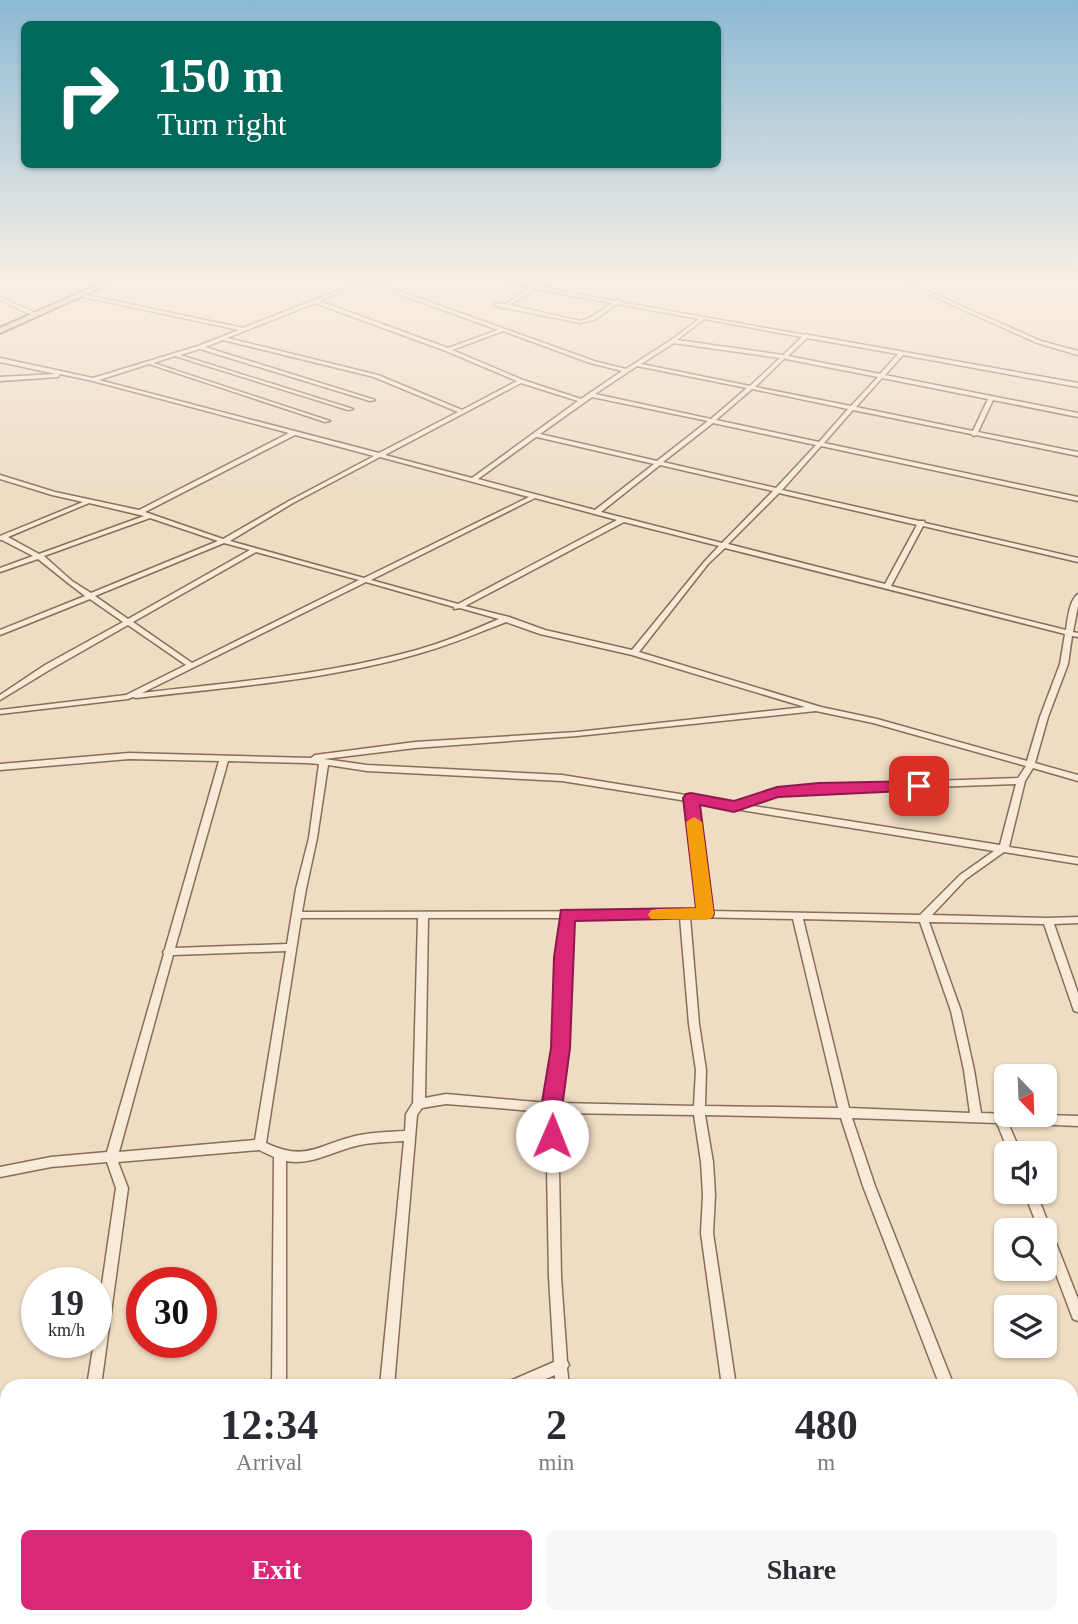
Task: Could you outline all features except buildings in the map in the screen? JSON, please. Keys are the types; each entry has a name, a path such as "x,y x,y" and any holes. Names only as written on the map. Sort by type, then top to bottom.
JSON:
{"street":[{"path":"94,380 165,359"},
{"path":"188,359 350,409"},
{"path":"238,359 372,400"},
{"path":"306,359 376,376 462,412"},
{"path":"469,359 521,381 582,401"},
{"path":"583,359 625,370"},
{"path":"474,479 644,359"},
{"path":"597,512 714,420 784,359"},
{"path":"795,359 1078,415"},
{"path":"634,653 682,591 897,359"},
{"path":"934,359 1078,385"},
{"path":"0,360 94,380 1074,634"},
{"path":"151,364 327,421"},
{"path":"636,364 1078,454"},
{"path":"0,379 68,374"},
{"path":"0,633 224,541 281,507 521,381"},
{"path":"592,395 1078,499"},
{"path":"974,434 991,398"},
{"path":"140,512 294,433"},
{"path":"537,435 1078,559"},
{"path":"0,477 88,502 140,512 224,541 370,580 543,632 634,653 820,709 874,721 1078,778"},
{"path":"128,697 370,580 535,496"},
{"path":"1,537 88,502"},
{"path":"0,570 149,516"},
{"path":"457,607 624,519"},
{"path":"887,586 922,522"},
{"path":"1,537 39,556 128,623 192,666"},
{"path":"0,698 48,667 257,549"},
{"path":"923,918 962,877 1004,848 1021,780 1030,766 1044,717 1074,634 1073,610 1078,596"},
{"path":"0,712 226,687 342,669 447,642 479,632 506,619"},
{"path":"307,760 415,744 578,734 820,709"},
{"path":"0,767 130,755 224,760 307,760 367,768 562,778 1078,861"},
{"path":"95,1379 122,1188 111,1157 224,760"},
{"path":"260,1145 324,762"},
{"path":"734,807 777,792 819,788 1021,780"},
{"path":"691,798 706,914"},
{"path":"388,1379 412,1114 419,1104 423,914"},
{"path":"297,915 706,914 1078,920"},
{"path":"562,1379 555,1277 551,1108 561,1048 563,957 567,915"},
{"path":"685,915 694,1024 701,1070 699,1111 707,1162 707,1233 728,1379"},
{"path":"797,916 845,1113 869,1186 944,1379"},
{"path":"923,918 956,1011 970,1070 976,1118"},
{"path":"1048,921 1078,1008"},
{"path":"168,952 292,947"},
{"path":"419,1104 446,1099 551,1108 845,1113 994,1119"},
{"path":"1057,1120 1078,1121"},
{"path":"0,1172 51,1162 260,1145 280,1157 304,1158 360,1140 410,1136"},
{"path":"279,1379 280,1157"},
{"path":"1035,1204 1078,1315"},
{"path":"530,1379 562,1365"}],"slow traffic":[{"path":"657,915 706,914 694,822"}],"route":[{"path":"552,1136 551,1108 561,1048 563,957 567,915 706,914 691,798 734,807 777,792 819,788 919,786"}]}
